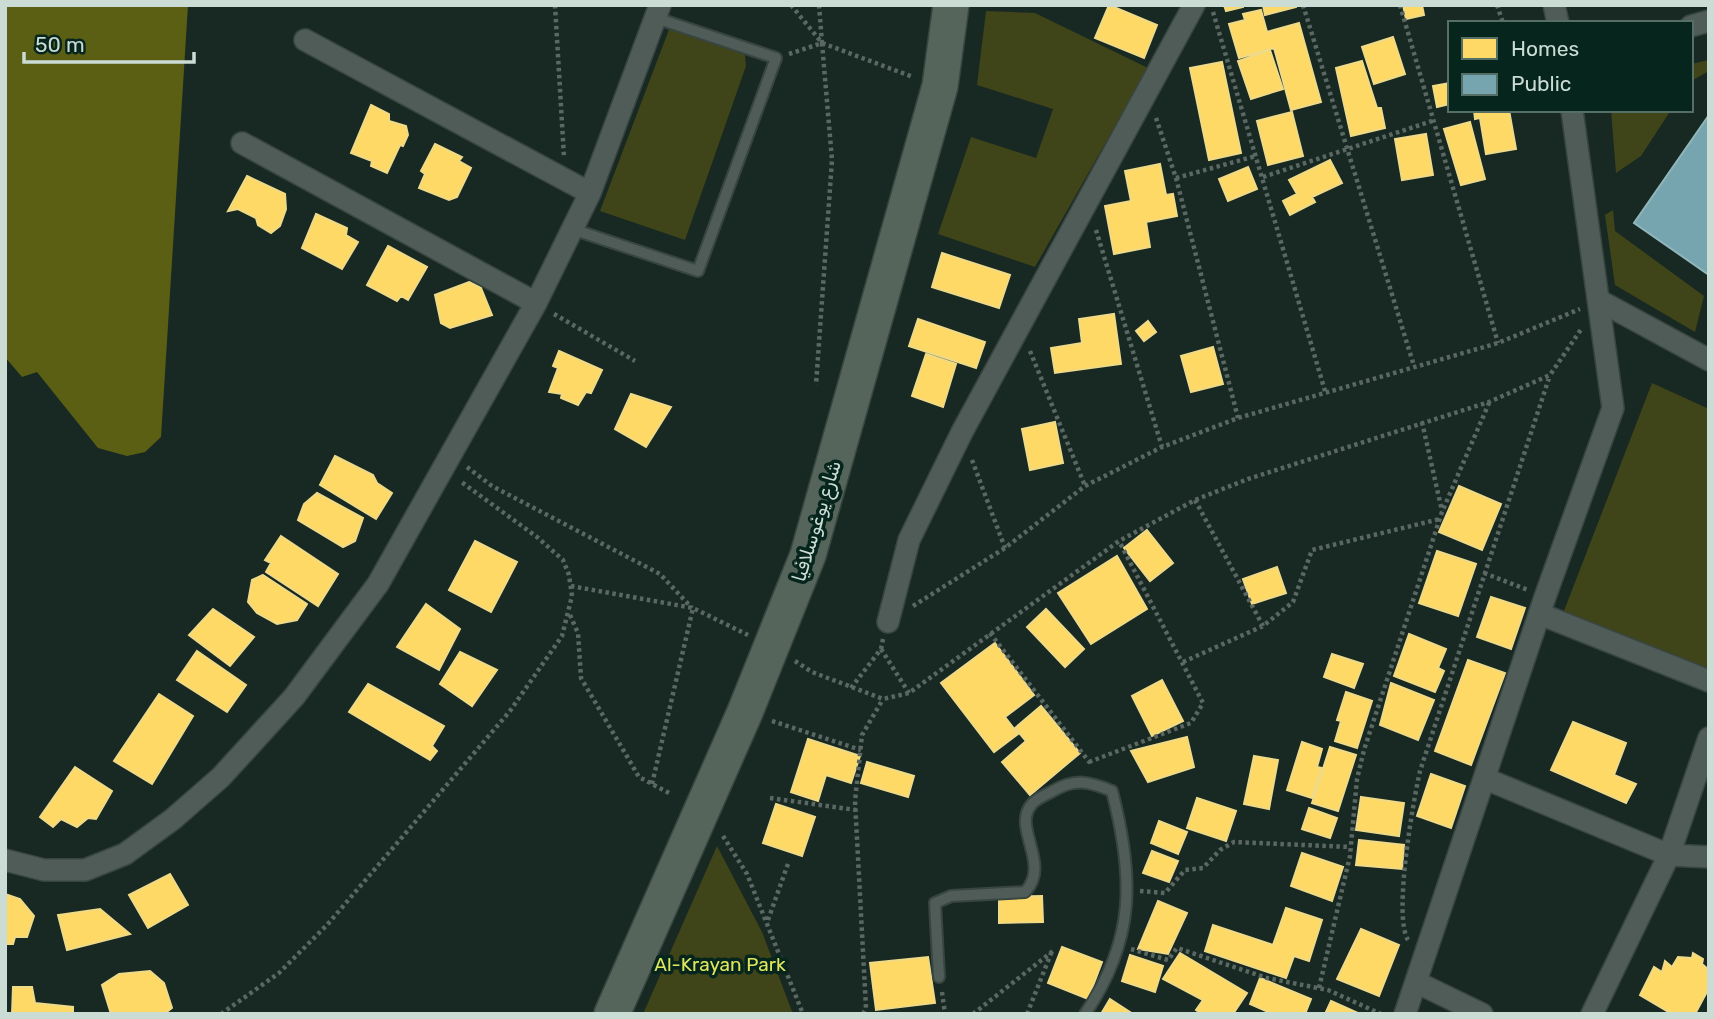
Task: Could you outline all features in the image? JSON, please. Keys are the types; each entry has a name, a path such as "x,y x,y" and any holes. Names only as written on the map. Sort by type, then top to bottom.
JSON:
{"main road":[{"name":"شارع يوغوسلافيا","path":"612,1014 773,647 811,543 940,86 951,5"}],"street":[{"path":"888,622 909,540 962,432 1194,5"},
{"path":"5,860 44,870 85,870 125,854 183,811 221,777 294,698 378,584 536,303 590,193 658,12"},
{"path":"305,40 590,193"},
{"path":"1405,1014 1486,779 1542,605 1613,408 1572,112"},
{"path":"242,143 536,303"},
{"path":"1600,301 1709,360"},
{"path":"1542,605 1709,681"},
{"path":"1592,1014 1670,855 1709,738"},
{"path":"1486,779 1670,855 1709,857"},
{"path":"1416,982 1482,1014"}],"lane":[{"path":"572,229 698,271 776,58 658,12"},
{"path":"939,977 933,911 939,899 1025,892 1033,884 1036,871 1026,821 1032,803 1067,782 1089,782 1112,791 1124,835 1128,890 1120,946 1098,994 1085,1014"}],"path":[{"path":"555,5 565,179"},
{"path":"791,5 822,43 940,86"},
{"path":"816,385 832,160 818,5"},
{"path":"1210,5 1325,391"},
{"path":"1303,5 1414,366"},
{"path":"1400,5 1499,343"},
{"path":"776,58 822,43"},
{"path":"1147,93 1175,178 1238,418"},
{"path":"1263,177 1432,121"},
{"path":"1175,178 1256,156"},
{"path":"1088,202 1162,447"},
{"path":"888,622 1005,548 1085,486 1162,447 1238,418 1325,391 1499,343 1600,301"},
{"path":"1427,951 1408,940 1401,922 1412,817 1420,771 1550,374 1600,301"},
{"path":"536,303 635,361"},
{"path":"1020,327 1085,486"},
{"path":"571,586 692,608 773,647 812,672 883,699 909,693 1119,541 1195,499 1248,478 1489,402 1550,374"},
{"path":"1319,988 1350,847 1360,765 1442,512 1489,402"},
{"path":"1422,422 1442,512"},
{"path":"962,432 1005,548"},
{"path":"448,463 660,574 692,608"},
{"path":"222,1014 279,972 327,925 510,711 562,636 569,614 571,586 563,560 448,463"},
{"path":"1195,499 1263,626"},
{"path":"1182,662 1263,626 1293,603 1312,550 1440,519"},
{"path":"1089,762 1191,723 1203,703 1119,541"},
{"path":"1484,573 1542,605"},
{"path":"652,784 692,608"},
{"path":"569,614 578,633 581,678 639,777 669,793"},
{"path":"990,633 1112,791"},
{"path":"851,688 881,649 909,693"},
{"path":"863,1014 866,1008 856,810 862,736 883,699"},
{"path":"745,712 861,750"},
{"path":"770,797 856,810"},
{"path":"723,836 740,860 803,1014"},
{"path":"1128,890 1166,893 1185,870 1203,867 1220,850 1234,842 1350,847"},
{"path":"767,921 789,861"},
{"path":"1120,946 1168,960 1177,948 1267,978 1319,988 1381,1014"},
{"path":"973,1014 1052,951 1027,1014"},
{"path":"939,977 944,1014"}],"green space":[{"path":"986,11 1035,13 1148,68 1035,267 938,234 971,137 1036,158 1053,109 977,85"},
{"path":"670,27 745,55 746,66 685,240 600,211"},
{"path":"1709,60 1709,71 1693,80 1693,64"},
{"path":"1611,112 1670,112 1641,156 1616,173"},
{"path":"1613,210 1615,231 1704,296 1695,332 1615,285 1605,215"},
{"path":"1652,383 1709,409 1709,679 1562,616"},
{"name":"Al-Krayan Park","path":"717,846 762,932 793,1014 643,1014"}],"shaded area":[{"path":"5,5 188,5 161,437 145,452 127,456 98,448 37,372 22,377 5,357"}],"building: Homes":[{"path":"1109,5 1157,25 1144,58 1095,38"},
{"path":"1224,5 1243,5 1243,7 1226,11"},
{"path":"1263,5 1296,5 1296,7 1265,15"},
{"path":"1403,5 1422,5 1424,15 1406,19"},
{"path":"1261,10 1267,32 1299,23 1321,102 1291,110 1274,48 1239,58 1229,24 1245,20 1243,14"},
{"path":"1393,37 1405,74 1374,84 1362,47"},
{"path":"1270,50 1283,89 1251,99 1238,61"},
{"path":"1362,61 1377,108 1381,108 1385,128 1351,136 1336,68"},
{"path":"1222,62 1241,153 1209,160 1190,68"},
{"path":"1448,83 1448,104 1437,107 1433,86"},
{"path":"371,105 389,114 389,121 406,126 408,135 403,146 400,145 387,173 371,166 372,161 351,153"},
{"path":"1292,112 1303,156 1268,165 1257,121"},
{"path":"1474,112 1509,112 1516,149 1486,154 1480,118 1475,119"},
{"path":"1470,122 1485,179 1461,185 1444,129"},
{"path":"1426,134 1433,175 1402,180 1395,139"},
{"path":"435,144 462,157 459,161 471,168 457,197 449,200 419,188 425,174 421,171"},
{"path":"1330,160 1342,183 1312,197 1315,202 1290,215 1283,201 1297,194 1289,180"},
{"path":"1160,164 1166,195 1173,194 1177,216 1146,222 1150,247 1114,254 1105,206 1131,201 1125,171"},
{"path":"1248,167 1257,189 1228,201 1219,179"},
{"path":"247,176 285,194 286,209 280,226 271,233 258,225 256,218 238,209 228,211"},
{"path":"316,214 347,228 346,235 358,242 342,269 302,248"},
{"path":"388,246 427,267 408,300 401,296 397,301 367,285"},
{"path":"942,253 1010,275 999,308 932,287"},
{"path":"469,282 481,288 492,315 450,328 441,323 435,295"},
{"path":"1114,314 1121,364 1055,373 1051,348 1082,343 1079,319"},
{"path":"918,319 985,342 976,368 909,346"},
{"path":"1148,321 1156,332 1144,341 1136,331"},
{"path":"1213,347 1223,384 1191,392 1181,356"},
{"path":"559,351 602,370 591,393 586,392 578,405 561,398 562,394 549,392 558,368 553,366"},
{"path":"926,354 956,364 943,407 912,396"},
{"path":"631,394 671,407 646,447 615,429"},
{"path":"1055,422 1063,463 1030,470 1022,429"},
{"path":"335,456 373,475 377,483 392,493 376,519 320,485"},
{"path":"1459,486 1501,504 1482,550 1439,532"},
{"path":"317,493 363,518 355,541 343,547 298,520 304,504"},
{"path":"1147,530 1173,563 1150,581 1124,548"},
{"path":"281,536 338,574 318,606 266,572 271,563 265,560"},
{"path":"475,541 517,562 491,612 449,590"},
{"path":"1437,551 1476,564 1458,616 1419,603"},
{"path":"1117,556 1147,609 1091,644 1058,593"},
{"path":"1277,567 1286,593 1252,604 1243,579"},
{"path":"263,575 307,604 297,620 277,624 257,613 248,602 252,580"},
{"path":"1491,597 1525,608 1511,649 1477,637"},
{"path":"426,604 460,629 439,670 397,647"},
{"path":"213,609 254,637 230,666 189,635"},
{"path":"1046,609 1084,649 1065,667 1027,627"},
{"path":"1409,634 1446,649 1438,668 1444,671 1435,692 1394,676"},
{"path":"995,643 1034,695 1005,717 1018,734 994,752 941,683"},
{"path":"197,651 246,685 227,712 177,680"},
{"path":"460,652 497,670 472,706 440,684"},
{"path":"1332,654 1363,664 1354,688 1324,677"},
{"path":"1468,660 1505,673 1471,765 1435,751"},
{"path":"1162,680 1183,721 1152,736 1132,696"},
{"path":"1391,683 1434,700 1418,740 1380,725"},
{"path":"368,684 444,726 432,746 437,751 430,760 349,712"},
{"path":"1346,692 1372,701 1357,748 1335,741 1341,721 1337,720"},
{"path":"159,694 193,716 152,784 114,761"},
{"path":"1041,706 1080,753 1030,795 1002,762 1026,741 1015,728"},
{"path":"1573,722 1626,743 1614,775 1636,784 1626,803 1551,770"},
{"path":"1187,737 1194,767 1148,782 1131,751"},
{"path":"808,739 860,756 851,783 826,775 818,801 791,792"},
{"path":"1302,742 1322,749 1317,767 1322,768 1312,798 1287,790"},
{"path":"1330,747 1356,755 1338,811 1312,803"},
{"path":"1254,756 1278,760 1269,809 1244,804"},
{"path":"867,762 914,776 908,797 861,783"},
{"path":"75,767 112,791 96,819 88,818 77,827 61,819 53,827 40,817"},
{"path":"1431,774 1465,786 1451,828 1417,816"},
{"path":"1361,797 1404,803 1399,836 1356,830"},
{"path":"1197,798 1236,811 1226,841 1187,828"},
{"path":"776,804 815,817 802,856 763,843"},
{"path":"1309,808 1337,818 1330,838 1302,829"},
{"path":"1159,821 1187,832 1178,854 1151,843"},
{"path":"1359,840 1404,845 1402,869 1356,865"},
{"path":"1152,851 1178,861 1169,882 1143,873"},
{"path":"1302,853 1343,867 1332,901 1291,886"},
{"path":"170,874 188,905 148,928 129,895"},
{"path":"5,894 20,899 34,916 27,937 15,937 13,944 5,944"},
{"path":"1042,896 1043,922 999,923 999,897"},
{"path":"1158,901 1187,913 1168,954 1138,949"},
{"path":"1286,908 1322,920 1309,961 1294,956 1286,978 1205,951 1213,925 1273,945"},
{"path":"100,909 130,934 67,950 58,915"},
{"path":"1361,929 1399,945 1379,996 1337,979"},
{"path":"1062,947 1102,962 1088,999 1048,983"},
{"path":"1180,953 1247,993 1233,1014 1202,1014 1196,1010 1203,1000 1163,979"},
{"path":"1693,953 1703,959 1702,964 1709,970 1709,988 1695,1014 1672,1014 1640,995 1654,967 1662,972 1665,961 1672,967 1678,957 1692,958"},
{"path":"1130,955 1163,966 1155,992 1122,981"},
{"path":"928,957 935,1003 876,1010 870,963"},
{"path":"150,971 164,983 172,1008 164,1014 111,1014 102,985 119,974"},
{"path":"1260,978 1311,999 1305,1014 1273,1014 1250,1004"},
{"path":"13,987 32,987 35,1003 73,1007 73,1014 12,1014"},
{"path":"1110,999 1133,1014 1101,1014"},
{"path":"1331,1001 1360,1014 1325,1014"}],"building: Public":[{"path":"1709,115 1709,275 1634,223"}]}
